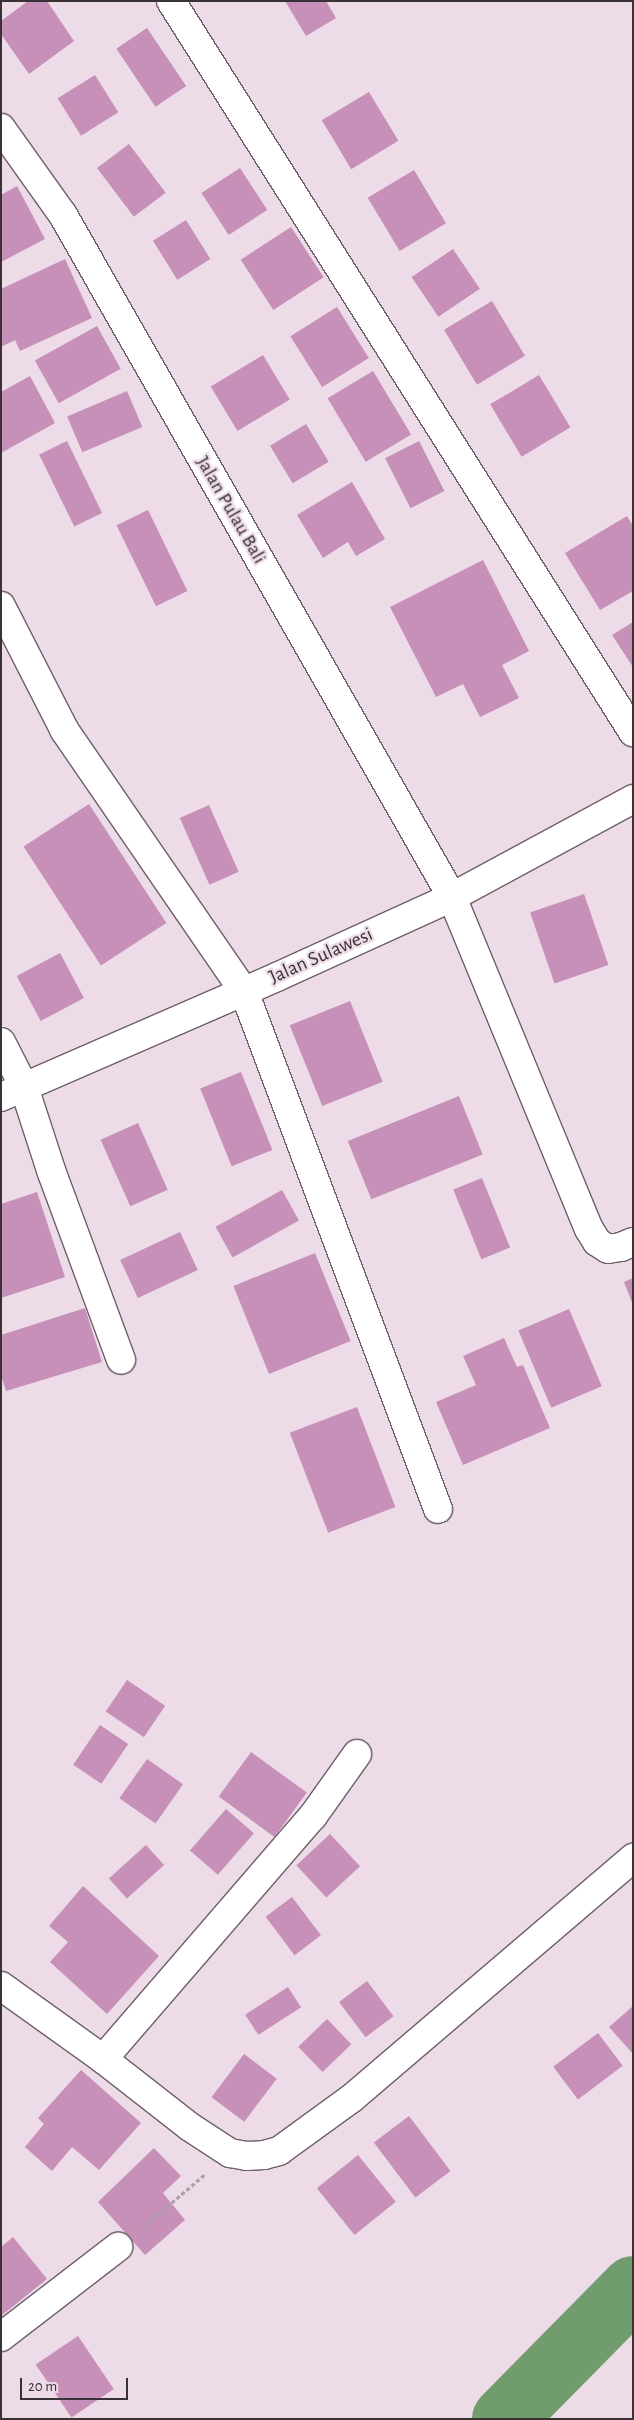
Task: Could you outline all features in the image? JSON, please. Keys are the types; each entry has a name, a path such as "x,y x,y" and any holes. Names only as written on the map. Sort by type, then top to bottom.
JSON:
{"street":[{"path":"171,1 633,732"},
{"name":"Jalan Pulau Bali","path":"1,128 63,215 452,897 589,1229 597,1242 608,1249 633,1242"},
{"path":"1,606 65,731 244,991 438,1509"},
{"name":"Jalan Sulawesi","path":"13,1092 452,897 633,799"},
{"path":"1,1042 13,1092 52,1173 121,1360"},
{"path":"103,2059 313,1816 358,1754"},
{"path":"1,1986 103,2059 190,2127 230,2153 255,2156 279,2150 352,2098 633,1858"},
{"path":"1,2337 118,2247"}],"path":[{"path":"118,2247 230,2153"}],"building":[{"path":"28,1 47,1 74,41 29,74 1,34 1,21"},
{"path":"285,1 326,1 336,18 306,36"},
{"path":"147,28 186,86 155,107 116,49"},
{"path":"95,75 118,112 81,136 58,98"},
{"path":"369,92 398,141 351,169 322,120"},
{"path":"129,144 166,193 134,217 97,168"},
{"path":"240,168 267,210 229,235 201,193"},
{"path":"414,170 446,223 400,251 368,198"},
{"path":"17,186 45,239 1,262 1,195"},
{"path":"186,220 210,259 177,280 153,241"},
{"path":"291,227 324,277 273,310 241,260"},
{"path":"453,249 480,289 438,317 412,277"},
{"path":"65,259 92,318 20,351 15,340 1,347 1,289"},
{"path":"492,301 525,356 477,385 444,330"},
{"path":"337,307 369,358 322,387 290,336"},
{"path":"97,326 121,369 59,403 35,360"},
{"path":"263,355 290,400 237,431 211,386"},
{"path":"373,371 411,434 366,462 328,398"},
{"path":"539,375 570,427 522,457 490,404"},
{"path":"30,376 55,423 1,453 1,392"},
{"path":"127,391 142,427 82,452 67,416"},
{"path":"306,424 329,462 293,483 270,446"},
{"path":"67,441 102,513 74,526 39,455"},
{"path":"419,441 444,491 411,508 385,458"},
{"path":"352,482 385,539 356,556 348,542 323,558 297,515"},
{"path":"148,510 187,591 156,606 117,525"},
{"path":"627,516 633,526 633,591 600,610 565,553"},
{"path":"483,560 529,651 502,665 519,698 480,717 463,684 436,697 390,607"},
{"path":"633,622 633,667 612,635"},
{"path":"89,804 166,923 101,966 24,846"},
{"path":"209,805 239,872 209,885 180,818"},
{"path":"584,894 608,965 555,983 530,913"},
{"path":"60,953 84,998 41,1021 17,976"},
{"path":"350,1001 383,1082 322,1106 290,1025"},
{"path":"241,1072 272,1150 232,1166 200,1088"},
{"path":"459,1096 483,1154 371,1199 348,1141"},
{"path":"138,1123 168,1190 130,1206 101,1140"},
{"path":"482,1178 510,1248 481,1259 453,1190"},
{"path":"282,1190 299,1221 232,1257 216,1227"},
{"path":"37,1192 65,1277 1,1298 1,1204"},
{"path":"180,1232 198,1270 138,1298 120,1260"},
{"path":"315,1253 351,1341 269,1374 233,1286"},
{"path":"633,1278 633,1305 624,1282"},
{"path":"85,1308 102,1362 6,1391 1,1375 1,1335"},
{"path":"569,1309 602,1386 551,1408 518,1330"},
{"path":"504,1338 517,1367 523,1365 550,1428 463,1465 436,1402 476,1385 463,1356"},
{"path":"357,1407 395,1507 328,1533 290,1433"},
{"path":"127,1680 165,1706 144,1737 106,1712"},
{"path":"100,1725 128,1744 101,1784 73,1765"},
{"path":"251,1752 307,1793 274,1837 219,1796"},
{"path":"147,1759 183,1784 156,1824 119,1798"},
{"path":"226,1809 254,1833 218,1875 190,1851"},
{"path":"330,1834 360,1866 326,1898 296,1865"},
{"path":"146,1845 164,1865 127,1899 109,1878"},
{"path":"83,1886 159,1956 107,2014 50,1962 68,1942 49,1926"},
{"path":"292,1897 321,1935 295,1955 266,1917"},
{"path":"367,1981 393,2016 366,2037 339,2002"},
{"path":"288,1987 301,2007 258,2035 245,2015"},
{"path":"633,2006 633,2054 609,2027"},
{"path":"327,2019 351,2044 323,2072 298,2047"},
{"path":"598,2033 623,2066 578,2099 553,2067"},
{"path":"244,2054 277,2079 244,2122 212,2097"},
{"path":"81,2070 141,2123 99,2170 72,2147 52,2171 25,2147 44,2124 38,2118"},
{"path":"409,2116 451,2171 415,2198 374,2142"},
{"path":"154,2148 181,2176 163,2193 185,2220 145,2255 98,2202"},
{"path":"358,2155 396,2202 355,2235 317,2188"},
{"path":"13,2237 47,2279 1,2316 1,2247"},
{"path":"78,2336 114,2389 72,2418 36,2365"}],"waterway":[{"path":"504,2419 633,2288"}]}
